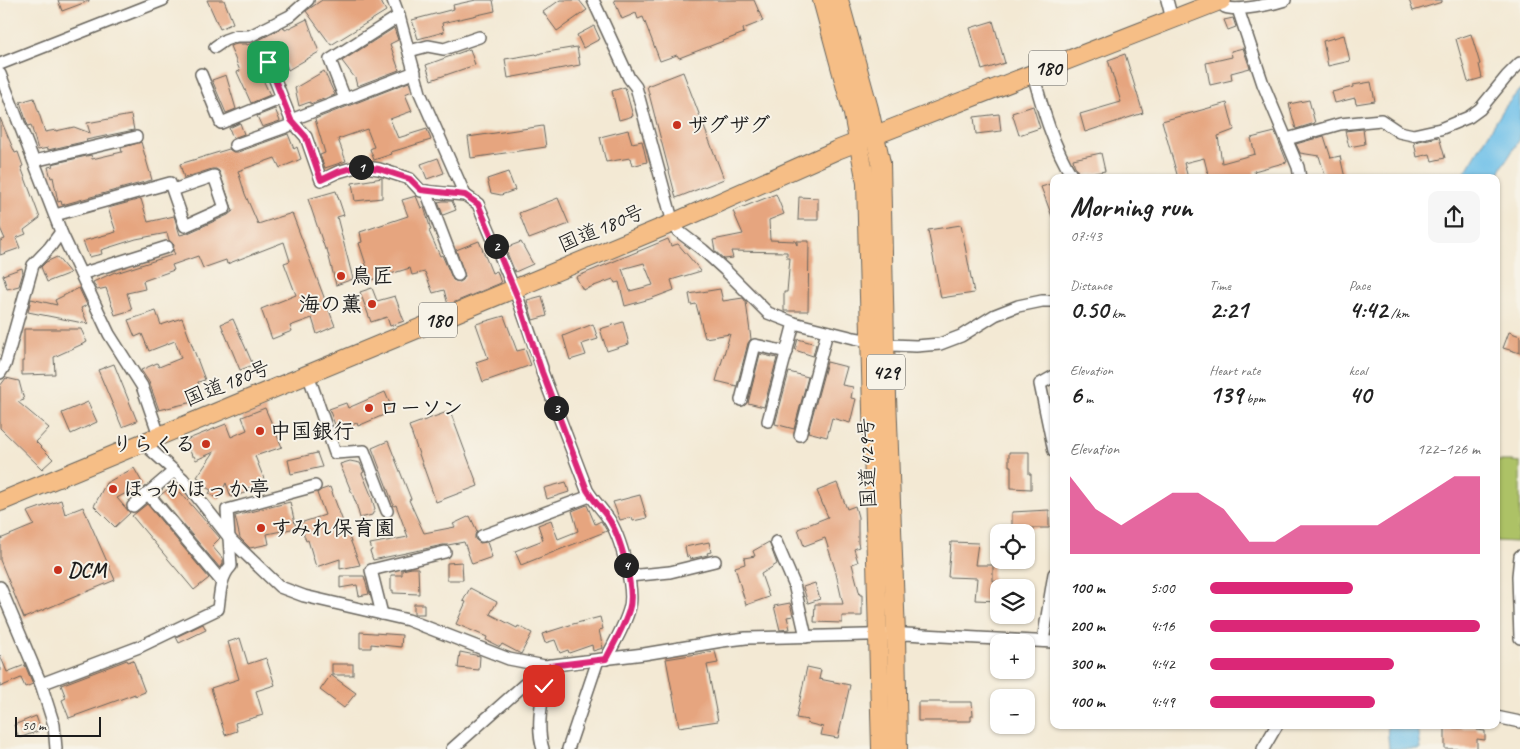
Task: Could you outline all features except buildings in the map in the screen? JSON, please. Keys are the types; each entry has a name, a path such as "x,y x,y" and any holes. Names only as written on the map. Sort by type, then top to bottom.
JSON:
{"highway":[{"name":"国道429号","path":"822,0 853,114 881,164 877,342 877,635 881,749"},
{"name":"国道429号","path":"839,0 867,138"},
{"name":"国道180号","path":"0,502 673,223 837,150 1221,0"},
{"name":"国道429号","path":"877,342 896,635 898,749"}],"street":[{"path":"0,64 163,0"},
{"path":"215,47 225,40 236,36 250,36 290,16 308,0"},
{"path":"392,0 399,16 420,93 465,195"},
{"path":"593,0 629,78 636,87 673,223 678,231 725,270 768,314 827,332 877,342 916,346 940,344 961,336 996,315 1018,306 1050,301"},
{"path":"1167,0 1172,19"},
{"path":"1221,0 1225,6 1238,9 1285,0"},
{"path":"1238,9 1263,84 1287,139 1299,174"},
{"path":"345,99 330,60 399,16"},
{"path":"409,51 428,46 444,49 479,37"},
{"path":"268,62 293,122 306,137 321,180 338,172 359,166 379,169 410,179 421,190 465,195 478,204 514,289 587,490 609,519 616,534 631,586 630,609 602,659 568,749"},
{"path":"1287,139 1340,124 1381,120 1399,132 1412,135 1440,129 1469,117 1480,109 1520,63"},
{"path":"235,146 414,72"},
{"path":"0,74 61,232 110,334 142,386 152,438 150,450 183,479 228,538 280,587 304,596 408,620 509,659 548,666 644,654 722,640 746,638 896,635 1048,642 1050,619"},
{"path":"201,74 221,123 282,98"},
{"path":"1032,74 1052,138 1070,174"},
{"path":"0,106 12,102"},
{"path":"34,161 136,137"},
{"path":"54,216 170,183 185,226 226,208 214,176 173,190"},
{"path":"426,191 458,275"},
{"path":"0,373 5,364 33,265 61,232"},
{"path":"81,274 168,248"},
{"path":"768,421 794,323"},
{"path":"800,434 827,332"},
{"path":"741,400 755,345 787,352"},
{"path":"308,374 335,453 364,451 387,511"},
{"path":"1050,378 1040,384 1050,432"},
{"path":"133,506 174,471"},
{"path":"41,684 140,647 218,609 222,582 227,570 231,566 227,510 315,486"},
{"path":"148,494 222,582"},
{"path":"482,536 590,496"},
{"path":"776,542 794,584 806,637"},
{"path":"382,614 371,570 445,552"},
{"path":"1520,556 1518,576 1520,638"},
{"path":"629,576 670,572 715,560"},
{"path":"0,587 41,684 54,725 56,749"},
{"path":"452,749 548,666"},
{"path":"544,749 541,742 541,711 548,666"},
{"path":"1500,718 1520,722"},
{"path":"1264,749 1275,729"}],"green space":[{"path":"1500,461 1520,462 1520,525 1516,542 1500,541"}],"water":[{"path":"1520,89 1520,139 1498,174 1464,174 1505,107"},
{"path":"1387,729 1418,729 1420,749 1389,749"}],"place":[{"name":"ザグザグ","path":"677,125"},
{"name":"鳥匠","path":"341,276"},
{"name":"海の薫","path":"372,304"},
{"name":"ローソン","path":"369,408"},
{"name":"中国銀行","path":"260,431"},
{"name":"りらくる","path":"206,444"},
{"name":"ほっかほっか亭","path":"113,489"},
{"name":"すみれ保育園","path":"261,528"},
{"name":"DCM","path":"58,570"}],"route":[{"path":"268,62 291,120 306,137 321,180 338,172 359,166 379,169 410,179 421,190 465,195 478,204 517,296 542,372 587,490 609,519 616,534 631,586 630,609 606,659 550,666 544,686"}]}
